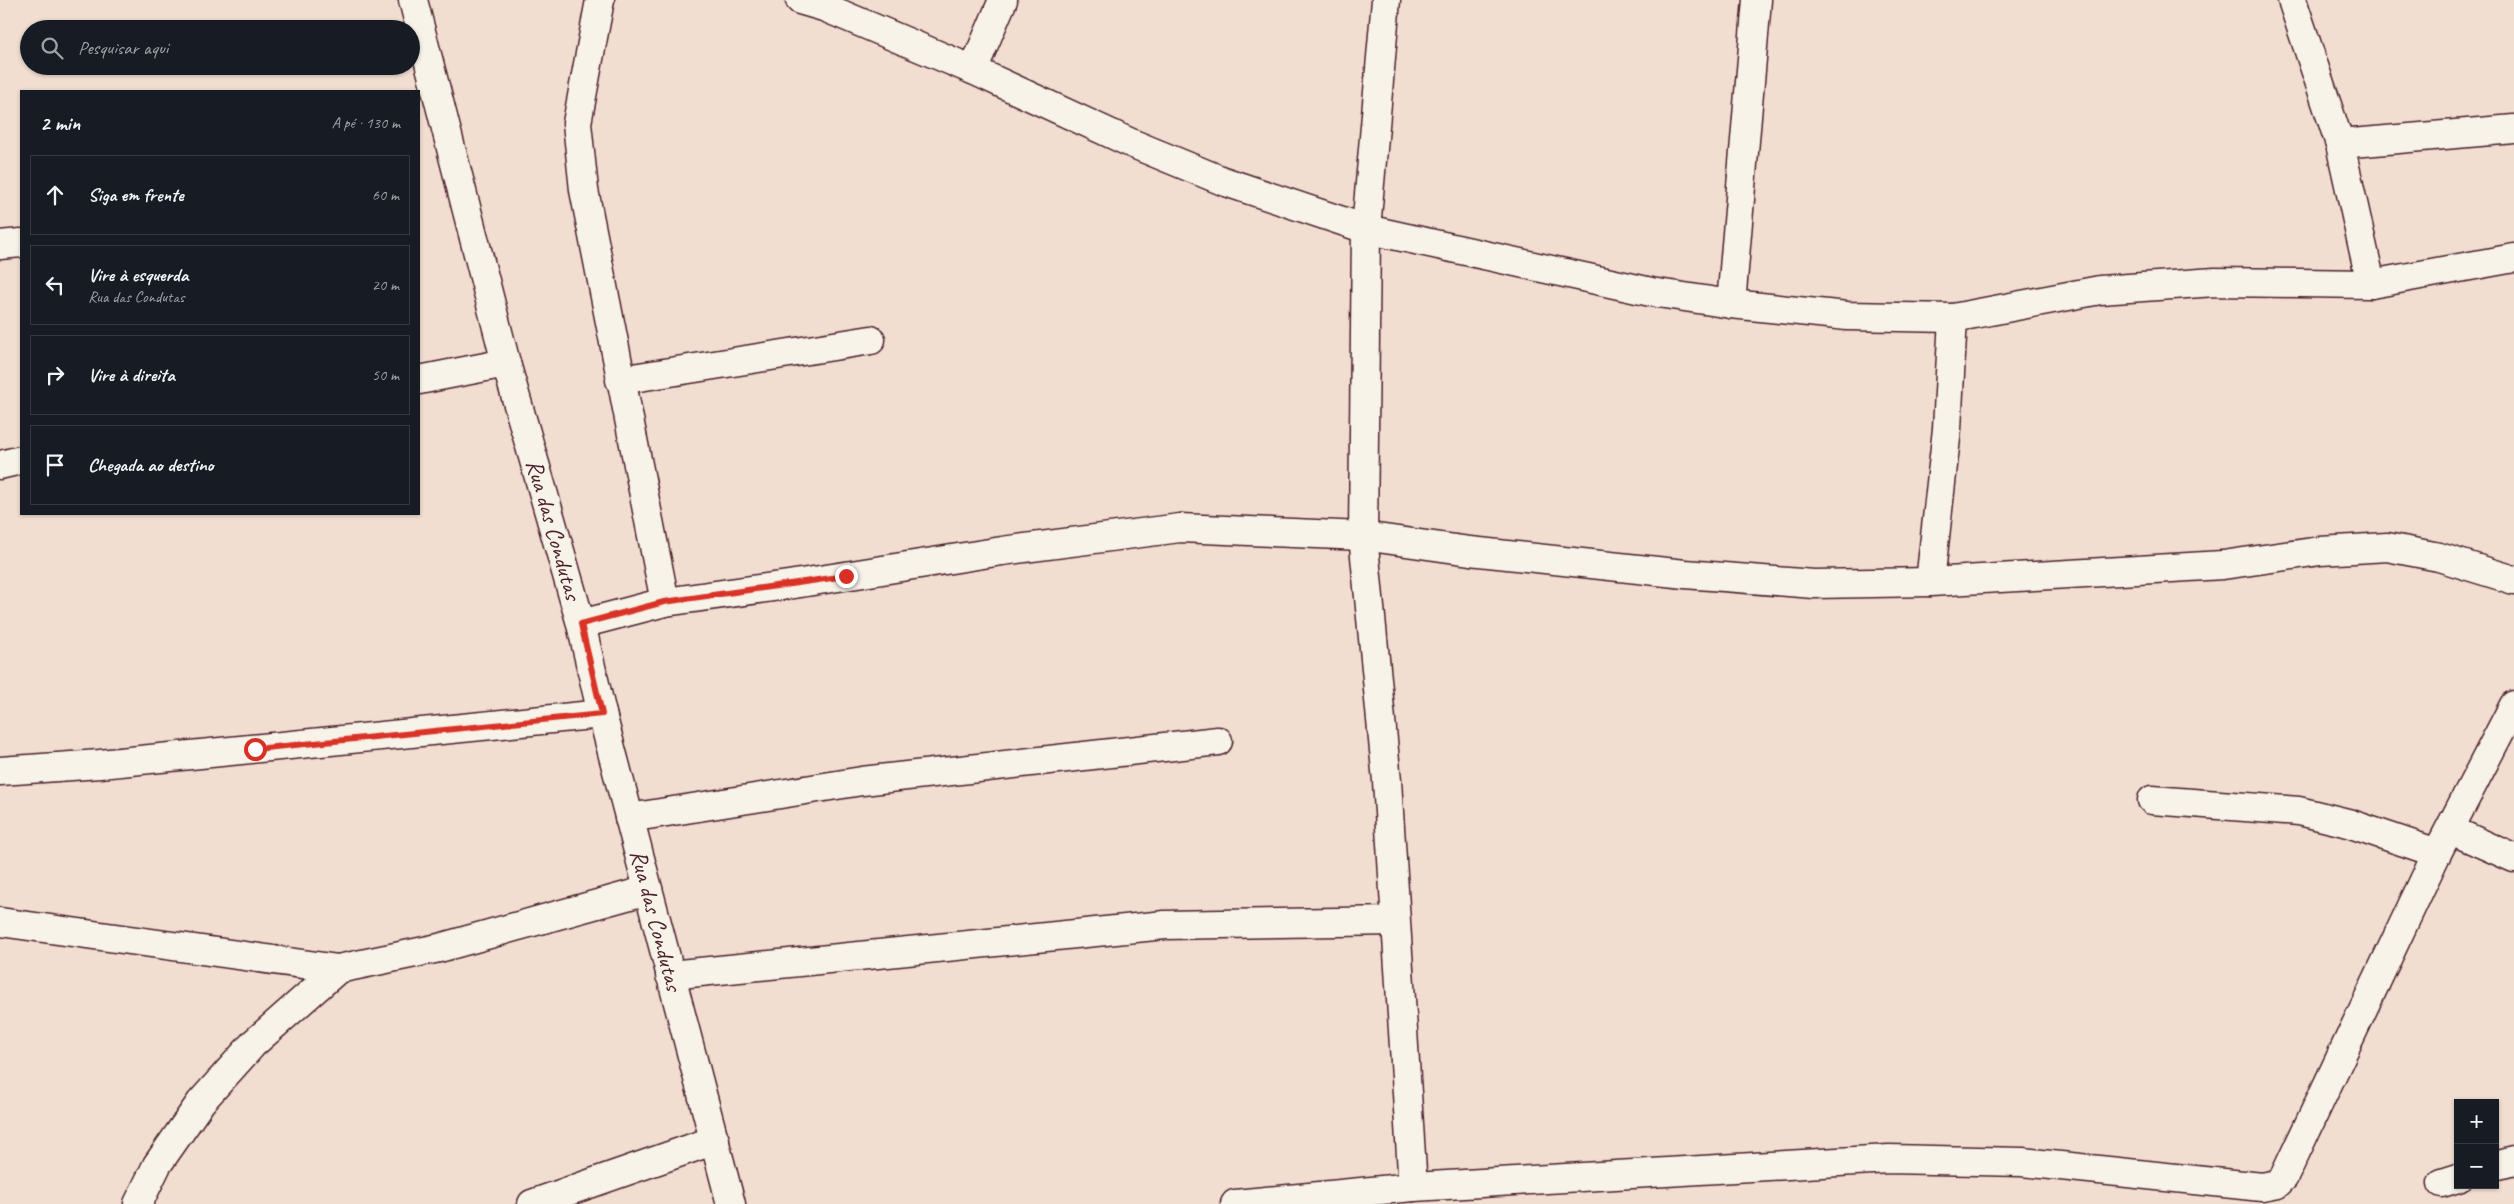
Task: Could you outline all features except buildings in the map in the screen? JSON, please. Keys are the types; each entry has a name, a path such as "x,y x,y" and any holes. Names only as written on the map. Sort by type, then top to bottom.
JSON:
{"street":[{"name":"Rua das Condutas","path":"413,0 418,20"},
{"path":"600,0 577,123 584,190 664,602"},
{"path":"800,0 824,7 973,70 1131,143 1223,181 1366,229 1651,292 1731,304 1847,316 1953,318 2100,290 2215,282 2371,284 2514,258"},
{"path":"973,70 1003,0"},
{"path":"1386,0 1366,229 1363,536 1387,781 1414,1187"},
{"path":"1731,304 1757,0"},
{"path":"2292,0 2340,144 2371,284"},
{"name":"Rua das Condutas","path":"420,27 506,364 581,624 602,714 731,1204"},
{"path":"2340,144 2514,129"},
{"path":"0,245 20,242"},
{"path":"1930,582 1947,429 1953,318"},
{"path":"620,380 871,340"},
{"path":"420,380 506,364"},
{"path":"0,465 20,460"},
{"path":"581,624 664,602 788,585 1002,551 1180,528 1363,536 1470,551 1685,574 1814,584 1930,582 2223,565 2320,551 2387,547 2439,557 2514,580"},
{"path":"1234,1204 1414,1187 1889,1159 2022,1162 2262,1187 2277,1184 2284,1177 2437,853 2451,830 2514,705"},
{"path":"0,771 158,758 602,714"},
{"path":"629,818 862,781 1218,741"},
{"path":"2152,800 2299,811 2348,823 2437,853"},
{"path":"2451,830 2514,858"},
{"path":"0,922 338,969 439,948 648,890"},
{"path":"670,975 1165,925 1395,921"},
{"path":"138,1204 157,1166 200,1102 254,1043 338,969"},
{"path":"532,1204 715,1140"},
{"path":"2499,1165 2514,1161"}],"route":[{"path":"255,749 602,714 581,624 664,602 846,576"}]}
